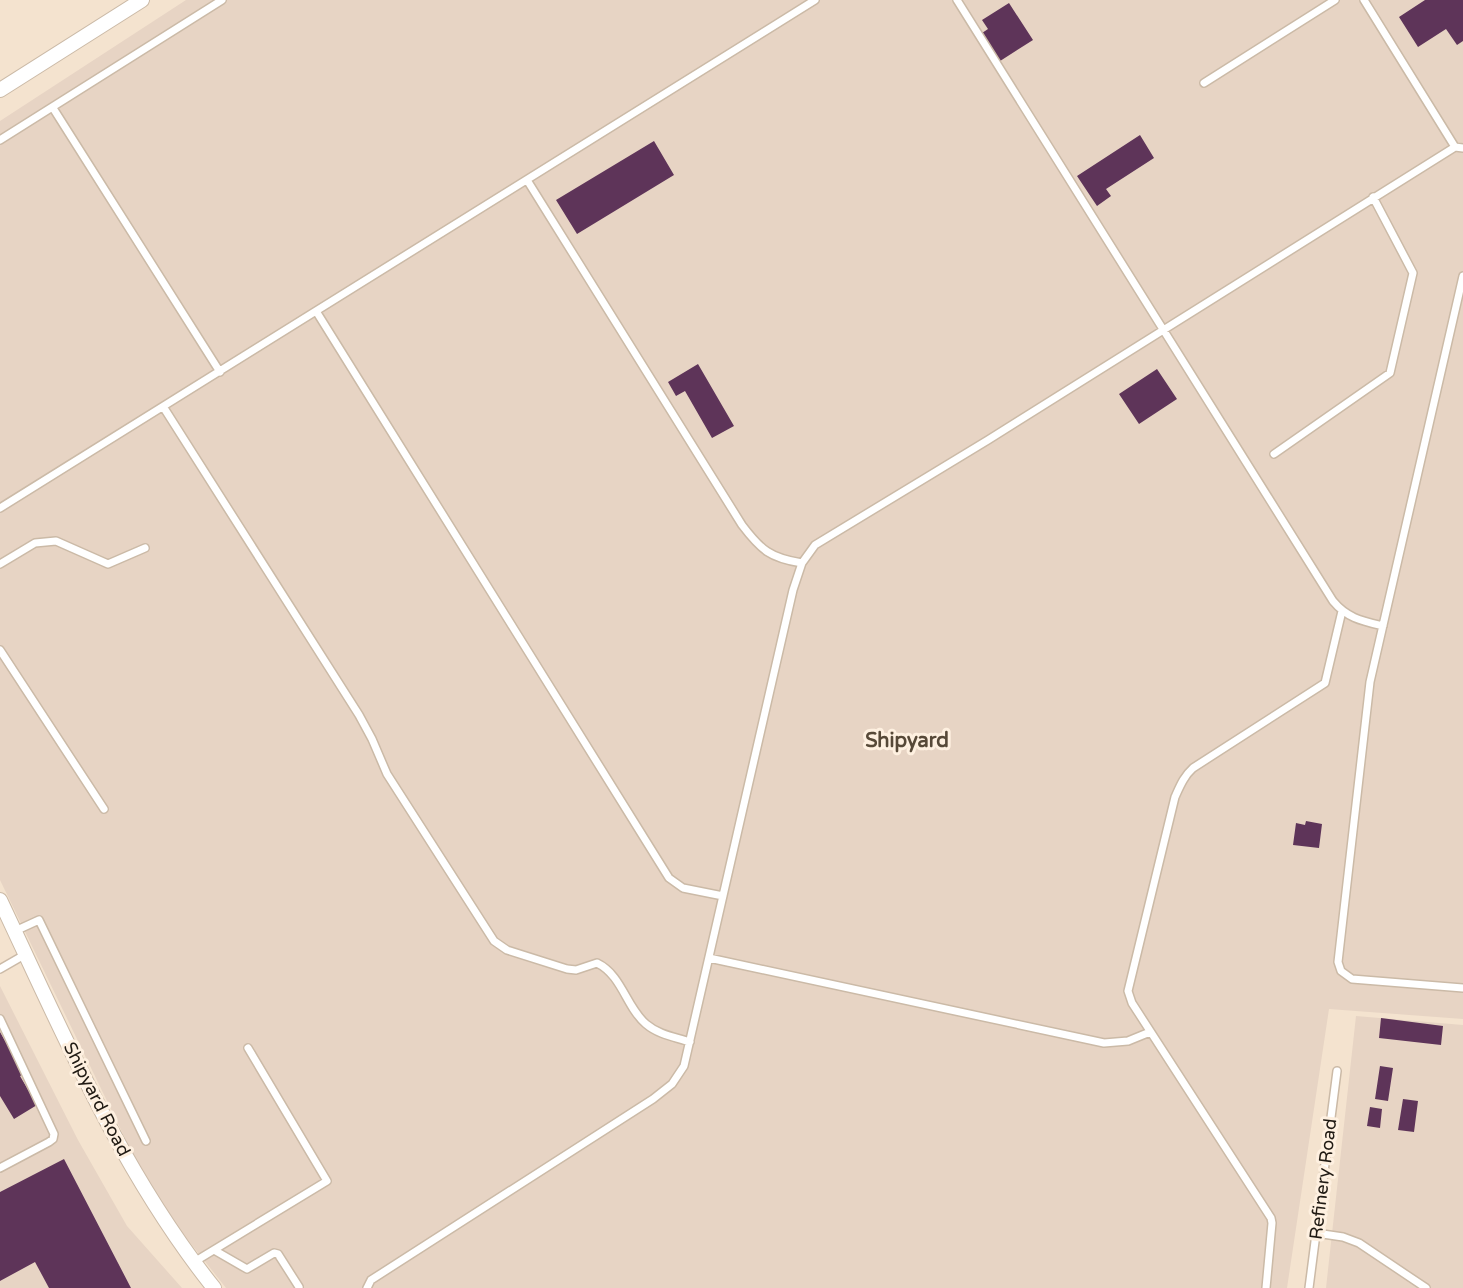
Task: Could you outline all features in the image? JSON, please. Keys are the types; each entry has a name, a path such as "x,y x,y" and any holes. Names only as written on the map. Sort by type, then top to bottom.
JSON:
{"street":[{"path":"0,90 142,0"},
{"name":"Shipyard Road","path":"0,900 116,1141 167,1226 213,1288"}],"lane":[{"path":"0,141 222,0"},
{"path":"0,508 164,408 815,0"},
{"path":"957,0 1333,601 1352,618 1383,626"},
{"path":"1204,83 1335,0"},
{"path":"1364,0 1455,147"},
{"path":"53,108 220,372"},
{"path":"367,1288 371,1280 653,1099 672,1084 684,1066 794,590 802,563 814,545 988,440 1373,197 1455,147 1463,148"},
{"path":"527,180 741,525 757,545 781,559 802,563"},
{"path":"1274,454 1390,373 1413,273 1373,197"},
{"path":"1463,276 1370,682 1338,962 1341,971 1352,979 1463,987"},
{"path":"316,311 669,878 682,888 723,896"},
{"path":"164,408 359,715 387,774 494,941 507,950 567,969 576,970 597,963 607,968 644,1022 659,1033 690,1042"},
{"path":"0,564 35,543 56,541 108,564 145,548"},
{"path":"1266,1288 1271,1218 1150,1032 1132,1003 1128,991 1178,790 1187,773 1325,683 1342,611"},
{"path":"0,650 104,809"},
{"path":"15,931 39,920 146,1141"},
{"path":"0,969 26,954"},
{"path":"709,958 1104,1043 1128,1041 1150,1032"},
{"path":"0,1019 54,1134 53,1139 49,1142 0,1168"},
{"path":"194,1262 327,1181 248,1048"},
{"name":"Refinery Road","path":"1309,1288 1337,1071"},
{"path":"1316,1233 1343,1237 1359,1243 1426,1288"},
{"path":"214,1250 247,1269 274,1253 278,1254 300,1287"}],"shaded area":[{"path":"186,0 1463,0 1463,1019 1329,1009 1287,1288 226,1288 153,1196 0,880 0,121"},
{"path":"0,986 78,1140 127,1226 182,1288 0,1288"},
{"path":"1356,1016 1463,1025 1463,1288 1326,1288"}],"building":[{"path":"1425,0 1463,0 1463,41 1457,45 1446,29 1418,47 1399,17"},
{"path":"1009,3 1033,40 997,63 979,35 988,29 982,20"},
{"path":"1140,135 1154,158 1106,189 1111,196 1097,206 1077,176"},
{"path":"654,141 674,175 577,234 556,200"},
{"path":"698,364 734,426 712,438 685,391 676,396 668,382"},
{"path":"1157,369 1177,399 1139,424 1119,394"},
{"path":"1306,821 1322,824 1319,848 1293,845 1296,823 1305,825"},
{"path":"1381,1018 1443,1026 1441,1045 1379,1038"},
{"path":"0,1032 24,1074 20,1076 37,1105 14,1119 0,1096"},
{"path":"1380,1066 1393,1068 1388,1101 1375,1099"},
{"path":"1403,1099 1418,1101 1414,1132 1398,1130"},
{"path":"1370,1107 1382,1109 1380,1128 1367,1126"},
{"path":"64,1159 131,1288 49,1288 35,1262 0,1281 0,1192"}],"district":[{"name":"Shipyard","path":"907,740"}]}
